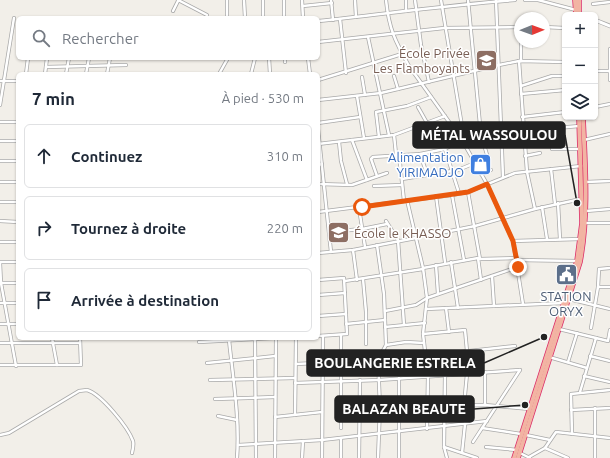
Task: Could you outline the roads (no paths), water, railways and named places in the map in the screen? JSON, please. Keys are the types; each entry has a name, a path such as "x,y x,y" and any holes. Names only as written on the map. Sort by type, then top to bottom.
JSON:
{"highway":[{"path":"575,0 576,12"},
{"path":"579,0 579,12"},
{"path":"514,458 518,454 549,357 577,261 580,239 582,199 580,120"},
{"path":"524,435 530,410 560,329 579,268 586,224 583,120"}],"street":[{"path":"173,11 178,0 207,14 207,16"},
{"path":"227,0 227,16"},
{"path":"244,0 245,16"},
{"path":"263,0 264,16"},
{"path":"284,0 284,16"},
{"path":"302,0 303,16"},
{"path":"355,0 356,17"},
{"path":"386,0 392,35 402,54 431,97 463,139 503,218 513,241 523,304"},
{"path":"406,0 406,11"},
{"path":"415,0 419,31 429,82"},
{"path":"441,0 444,28 463,139"},
{"path":"320,21 388,14 468,2 515,0"},
{"path":"525,0 538,0 573,12"},
{"path":"496,1 503,177"},
{"path":"303,6 331,2 333,20"},
{"path":"468,2 481,135 488,158"},
{"path":"592,4 610,2"},
{"path":"0,105 14,18"},
{"path":"340,19 346,73"},
{"path":"598,21 610,26"},
{"path":"320,42 444,28 514,27"},
{"path":"550,28 562,28"},
{"path":"368,37 389,135"},
{"path":"521,48 520,86 526,172 535,209"},
{"path":"610,49 610,80"},
{"path":"320,80 346,73 402,54"},
{"path":"26,72 28,60"},
{"path":"45,72 47,60"},
{"path":"66,72 69,60"},
{"path":"86,72 89,60"},
{"path":"107,72 110,60"},
{"path":"220,72 227,60"},
{"path":"251,72 254,60"},
{"path":"269,60 270,72"},
{"path":"308,60 310,72"},
{"path":"320,100 381,93 499,64 520,61 562,62"},
{"path":"46,67 126,65"},
{"path":"598,71 610,71"},
{"path":"394,76 398,89"},
{"path":"520,86 552,76 562,76"},
{"path":"362,77 365,95"},
{"path":"0,81 16,81"},
{"path":"521,94 562,90"},
{"path":"356,96 364,138"},
{"path":"379,137 375,113 407,106 431,97"},
{"path":"598,106 610,104"},
{"path":"418,107 427,123"},
{"path":"522,117 562,112"},
{"path":"320,144 394,135 445,116"},
{"path":"320,123 360,117"},
{"path":"0,122 16,122"},
{"path":"377,176 372,158 397,154 420,154 445,149 463,139 481,135 580,126"},
{"path":"551,128 552,149 580,149"},
{"path":"584,140 610,134"},
{"path":"394,135 402,185 423,268 427,298 423,334 428,376 426,406 427,429"},
{"path":"352,140 367,180"},
{"path":"0,141 16,141"},
{"path":"339,142 341,161 347,184"},
{"path":"445,149 459,193"},
{"path":"320,151 331,252"},
{"path":"525,156 540,153"},
{"path":"420,154 427,175"},
{"path":"0,161 16,161"},
{"path":"402,179 452,171 475,163"},
{"path":"320,212 452,195 468,192 503,177 526,172 581,166"},
{"path":"551,169 560,239"},
{"path":"481,174 491,170"},
{"path":"320,184 352,185 387,172"},
{"path":"585,182 610,181"},
{"path":"0,182 16,182"},
{"path":"374,186 402,185"},
{"path":"468,192 475,226 481,280"},
{"path":"452,195 464,260"},
{"path":"436,196 445,262"},
{"path":"440,233 475,226 542,207 582,199"},
{"path":"0,202 16,202"},
{"path":"542,207 547,239"},
{"path":"358,208 365,247"},
{"path":"586,212 610,209"},
{"path":"0,221 16,222"},
{"path":"329,232 362,229 386,223 398,240 404,325"},
{"path":"586,224 610,223"},
{"path":"320,253 353,250 398,240 416,238"},
{"path":"513,241 580,239"},
{"path":"0,242 16,242"},
{"path":"377,245 382,276 386,345 378,361 380,407 378,458"},
{"path":"353,250 357,280"},
{"path":"344,282 400,273 445,262 478,258 577,261"},
{"path":"16,262 0,262 1,283 16,366"},
{"path":"451,262 458,308"},
{"path":"436,265 438,294"},
{"path":"385,310 416,305 427,298 518,267"},
{"path":"591,328 598,287 599,270 610,268"},
{"path":"492,276 494,306"},
{"path":"320,280 344,278 347,334 323,336 322,458"},
{"path":"363,279 366,344"},
{"path":"1,283 16,283"},
{"path":"598,287 610,287"},
{"path":"320,295 345,293"},
{"path":"569,299 610,309"},
{"path":"0,303 16,303"},
{"path":"426,310 564,303"},
{"path":"446,308 449,332"},
{"path":"320,316 346,314"},
{"path":"346,324 385,320"},
{"path":"385,327 424,323"},
{"path":"0,324 16,324"},
{"path":"560,329 608,341 610,330"},
{"path":"423,334 465,330 467,351"},
{"path":"568,362 578,333"},
{"path":"341,335 341,428"},
{"path":"580,392 596,338"},
{"path":"52,340 57,365"},
{"path":"0,365 81,365 80,340"},
{"path":"199,342 229,340 232,379 236,398 237,458"},
{"path":"255,340 256,458"},
{"path":"274,340 276,356 275,458"},
{"path":"295,415 296,340"},
{"path":"386,345 406,342 424,343"},
{"path":"0,343 80,344"},
{"path":"296,364 378,361 515,346"},
{"path":"453,352 457,374"},
{"path":"207,363 276,356"},
{"path":"590,356 610,361"},
{"path":"549,357 586,368"},
{"path":"427,367 455,365"},
{"path":"295,383 342,380 379,380 520,370 473,442"},
{"path":"485,372 485,405"},
{"path":"462,453 466,424 465,405 467,374"},
{"path":"446,375 444,447 447,458"},
{"path":"584,376 610,382"},
{"path":"210,380 295,378"},
{"path":"399,378 399,458"},
{"path":"359,458 360,380"},
{"path":"0,435 9,433 79,391 86,390 110,408 124,425 133,443 132,453"},
{"path":"572,434 571,394 610,390"},
{"path":"215,399 275,397"},
{"path":"360,407 497,405 530,410"},
{"path":"594,408 596,437 595,458"},
{"path":"571,410 610,408"},
{"path":"275,417 322,412"},
{"path":"218,416 237,420"},
{"path":"238,446 322,440 487,421"},
{"path":"482,428 550,440"},
{"path":"486,447 530,458 545,448 556,432 610,438"},
{"path":"341,438 341,458"},
{"path":"302,442 302,458"},
{"path":"444,447 477,458"},
{"path":"545,448 568,458"}],"place":[{"name":"École Privée Les Flamboyants","path":"486,60"},
{"name":"Alimentation YIRIMADJO","path":"480,164"},
{"name":"MÉTAL WASSOULOU","path":"577,203"},
{"name":"École le KHASSO","path":"338,233"},
{"name":"STATION ORYX","path":"566,274"},
{"name":"BOULANGERIE ESTRELA","path":"544,337"},
{"name":"BALAZAN BEAUTE","path":"525,405"}]}
